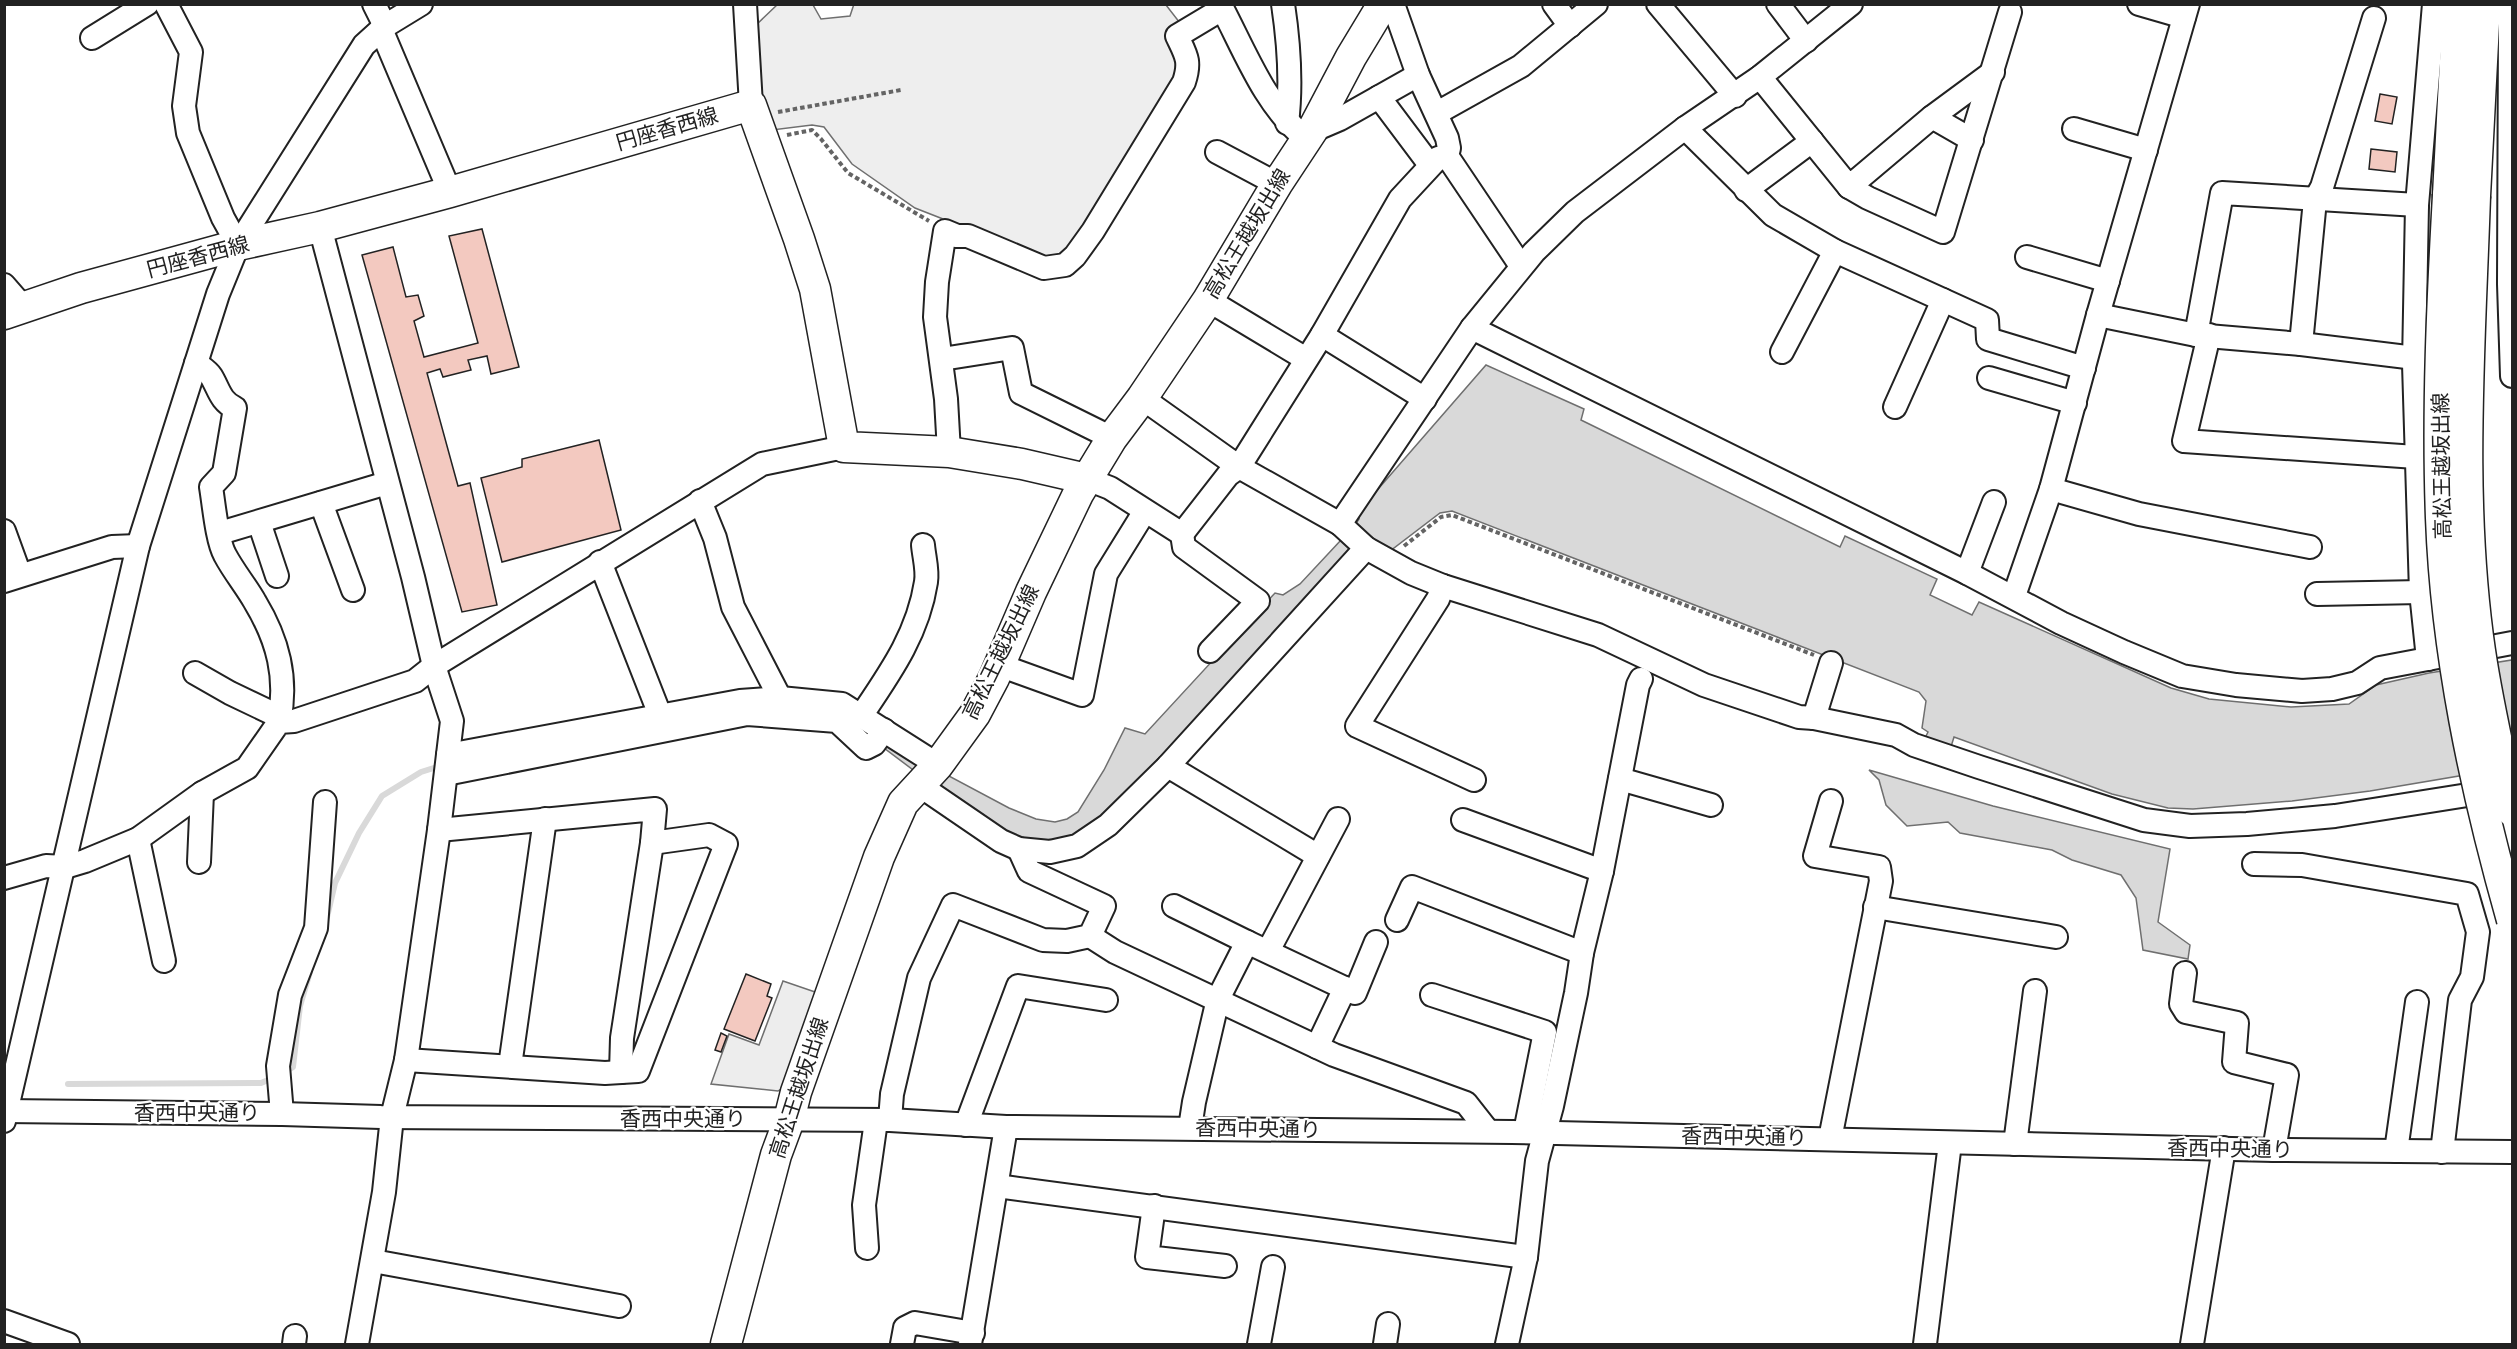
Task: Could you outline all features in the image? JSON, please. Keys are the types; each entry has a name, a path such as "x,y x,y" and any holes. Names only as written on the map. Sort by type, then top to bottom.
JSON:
{"main road":[{"name":"高松王越坂出線","path":"726,1344 776,1155 879,857 903,803 929,775 975,714 1035,583 1087,479 1112,438 1208,300 1277,184 1302,130 1383,4"},
{"name":"高松王越坂出線","path":"2458,4 2462,196 2469,367 2470,541 2480,650 2512,811"},
{"name":"高松王越坂出線","path":"2485,4 2440,390 2441,519 2446,591 2463,717 2494,856 2512,920"},
{"name":"円座香西線","path":"14,311 81,288 238,245 320,227 450,192 756,121"},
{"path":"756,121 815,289 844,447 949,452 1022,464 1087,479"}],"street":[{"path":"92,38 147,4"},
{"path":"166,4 191,52 184,106 188,133 223,218 238,245"},
{"path":"374,4 450,192"},
{"path":"5,1114 65,867 138,546 218,294 238,245 364,45 383,27 421,4"},
{"path":"745,4 756,121"},
{"path":"1283,4 1289,48 1290,98 1302,130"},
{"path":"1210,651 1258,601 1184,547 1182,534 1228,475 1239,467 1322,335 1400,199 1449,148 1437,113 1418,75 1393,4"},
{"path":"1554,4 1570,26"},
{"path":"1437,113 1521,66 1596,4"},
{"path":"1658,4 1735,96"},
{"path":"1778,4 1806,41"},
{"path":"1343,527 1472,328 1521,266 1575,212 1685,128 1735,96 1851,4"},
{"path":"2014,596 2051,489 2098,315 2186,11 2139,4"},
{"path":"2428,659 2421,592 2416,457 2415,290 2417,205 2434,4"},
{"path":"2505,4 2510,24 2511,67 2512,376"},
{"path":"949,452 942,359 935,317 937,282 945,231 957,236 968,236 1044,268 1065,265 1094,231 1184,82 1189,68 1187,57 1177,36 1221,7 1271,102 1302,130"},
{"path":"1760,77 1849,187 1943,232 2010,12"},
{"path":"2301,344 2315,200 2322,187 2374,18"},
{"path":"1849,187 1932,117 1993,72"},
{"path":"1302,130 1340,119 1418,75"},
{"path":"1379,97 1438,161 1521,266"},
{"path":"1932,117 1972,140"},
{"path":"1685,128 1720,160 1746,190 1773,215 1835,251 1987,320 1988,339 2084,368"},
{"path":"2074,129 2146,150"},
{"path":"1746,190 1812,141"},
{"path":"1217,152 1277,184"},
{"path":"2416,457 2184,441 2222,193 2417,205"},
{"path":"320,227 434,666 452,721 406,1060 392,1117 373,1261 357,1344"},
{"path":"1782,352 1835,251"},
{"path":"2027,257 2108,281"},
{"path":"4,285 14,311"},
{"path":"2415,290 2510,292"},
{"path":"1208,300 1306,359"},
{"path":"1895,407 1943,300"},
{"path":"2098,315 2202,335 2415,358"},
{"path":"1472,328 2014,596 2092,637 2182,676 2236,685 2302,691 2332,689 2357,683 2380,668 2512,643"},
{"path":"1322,335 1425,399"},
{"path":"942,359 1012,348 1021,393 1112,438"},
{"path":"4,878 46,866 65,867 120,848 138,839 202,793 247,768 279,722 284,697 282,673 275,645 255,602 224,553 211,487 224,473 235,408 226,404 210,374 196,363"},
{"path":"1989,378 2075,403"},
{"path":"1142,398 1239,467 1343,527 1365,547 1411,573 1443,586 1598,635 1704,685 1799,717 1896,735 1914,745 2144,820 2190,826 2247,824 2335,816 2512,788"},
{"path":"279,722 294,721 415,681 434,666 600,562 762,464 844,447"},
{"path":"1087,479 1110,488 1182,534"},
{"path":"220,533 387,483"},
{"path":"2051,489 2139,514 2310,547"},
{"path":"700,501 715,538 733,607 780,698"},
{"path":"1967,573 1994,502"},
{"path":"321,503 353,590"},
{"path":"999,665 1082,695 1106,574 1145,511"},
{"path":"259,522 277,576"},
{"path":"4,531 12,578 112,547 138,546"},
{"path":"861,716 901,657 910,635 926,583 922,545"},
{"path":"661,723 747,714 835,712 842,705 861,716 879,737 929,775 1000,842 1018,849 1050,852 1077,846 1108,825 1168,766 1365,547"},
{"path":"600,562 661,723"},
{"path":"1443,586 1438,599 1357,726 1474,780"},
{"path":"2317,594 2421,592"},
{"path":"1814,718 1832,663"},
{"path":"195,673 276,715 279,722"},
{"path":"1535,1132 1576,993 1582,953 1602,872 1641,679"},
{"path":"447,764 661,723 740,701 780,698 835,712 866,748 879,737"},
{"path":"1168,766 1318,856"},
{"path":"1620,779 1711,805"},
{"path":"199,862 202,793"},
{"path":"1830,1139 1881,881 1879,867 1815,856 1831,801"},
{"path":"282,1114 279,1075 290,995 316,928 325,802"},
{"path":"439,830 655,809 652,843 624,1027 621,1072"},
{"path":"510,1066 545,819"},
{"path":"1268,951 1338,819"},
{"path":"1462,820 1602,872"},
{"path":"406,1060 621,1072 638,1071 726,844 709,835 652,843"},
{"path":"138,839 164,961"},
{"path":"1018,849 1029,871 1104,906 1090,936"},
{"path":"2254,864 2302,865 2468,894 2478,932 2472,977 2460,1000 2442,1152"},
{"path":"1397,920 1412,887 1582,953"},
{"path":"867,1248 864,1205 883,1120 892,1094 919,978 953,905 1043,940 1067,941 1090,936 1115,952 1317,1047 1466,1103 1488,1131"},
{"path":"2473,912 2512,905"},
{"path":"1174,906 1355,993 1376,942"},
{"path":"1875,907 2056,936"},
{"path":"1190,1128 1218,999 1246,942"},
{"path":"2186,973 2181,1004 2186,1012 2237,1023 2234,1062 2287,1074 2274,1150"},
{"path":"966,1125 1018,986 1106,1000"},
{"path":"1317,1047 1346,988"},
{"path":"2014,1144 2035,990"},
{"path":"1432,995 1545,1032 1535,1132 1537,1161 1526,1257 1507,1344"},
{"path":"2396,1151 2417,1002"},
{"name":"香西中央通り","path":"5,1114 282,1114 392,1117 883,1120 1006,1126 1488,1131 2274,1150 2512,1152"},
{"path":"902,1344 905,1328 915,1323 971,1339 1006,1126"},
{"path":"1925,1344 1950,1143"},
{"path":"2192,1344 2224,1148"},
{"path":"997,1186 1526,1257"},
{"path":"1154,1206 1147,1257 1225,1266"},
{"path":"373,1261 618,1306"},
{"path":"1259,1344 1272,1267"},
{"path":"4,1321 69,1344"}],"path":[{"path":"756,121 901,90"},
{"path":"756,121 812,130 848,173 945,231"},
{"path":"1387,559 1442,517 1452,515 1832,663"}],"shaded area":[{"path":"778,4 813,5 821,19 850,16 854,4 1166,5 1180,23 1181,65 1174,88 1065,258 1040,257 915,208 852,164 824,127 812,125 772,130 760,90 756,25"},
{"path":"1486,365 1584,409 1581,420 1840,547 1845,536 1937,579 1930,595 1972,615 1979,602 2171,688 2209,699 2291,707 2349,704 2376,685 2429,673 2512,660 2512,767 2370,791 2292,801 2193,809 2168,808 2112,794 1954,737 1950,750 1924,740 1928,732 1922,728 1926,701 1919,692 1452,511 1440,513 1390,551 1350,555 1109,812 1094,826 1061,842 1023,843 941,791 884,748 887,743 1009,808 1036,819 1055,822 1067,819 1078,812 1104,770 1125,728 1145,734 1275,593 1283,595 1300,584 1355,525 1359,519 1359,511"},
{"path":"1869,770 1993,806 2170,849 2158,922 2190,945 2188,959 2143,950 2136,898 2121,875 2072,860 2052,850 1960,833 1948,822 1907,826 1886,805 1879,780"},
{"path":"783,981 818,993 787,1085 778,1091 711,1084 729,1034 759,1045"}],"building":[{"path":"2380,94 2397,97 2392,124 2375,121"},
{"path":"2371,149 2397,152 2395,172 2369,169"},
{"path":"482,229 519,367 491,374 487,356 468,360 471,370 443,377 440,369 427,373 458,486 470,483 497,605 462,612 362,255 393,247 406,297 418,295 424,316 414,321 424,357 478,343 449,236"},
{"path":"599,440 621,530 502,562 481,478 522,467 522,459"},
{"path":"746,974 771,984 767,996 772,998 755,1041 724,1029"},
{"path":"721,1033 727,1036 721,1052 715,1050"}],"waterway":[{"path":"327,917 335,883 359,833 382,796 421,772 440,766"},
{"path":"285,1072 293,1067 300,1006 310,972"},
{"path":"68,1084 261,1083 273,1078"}]}
